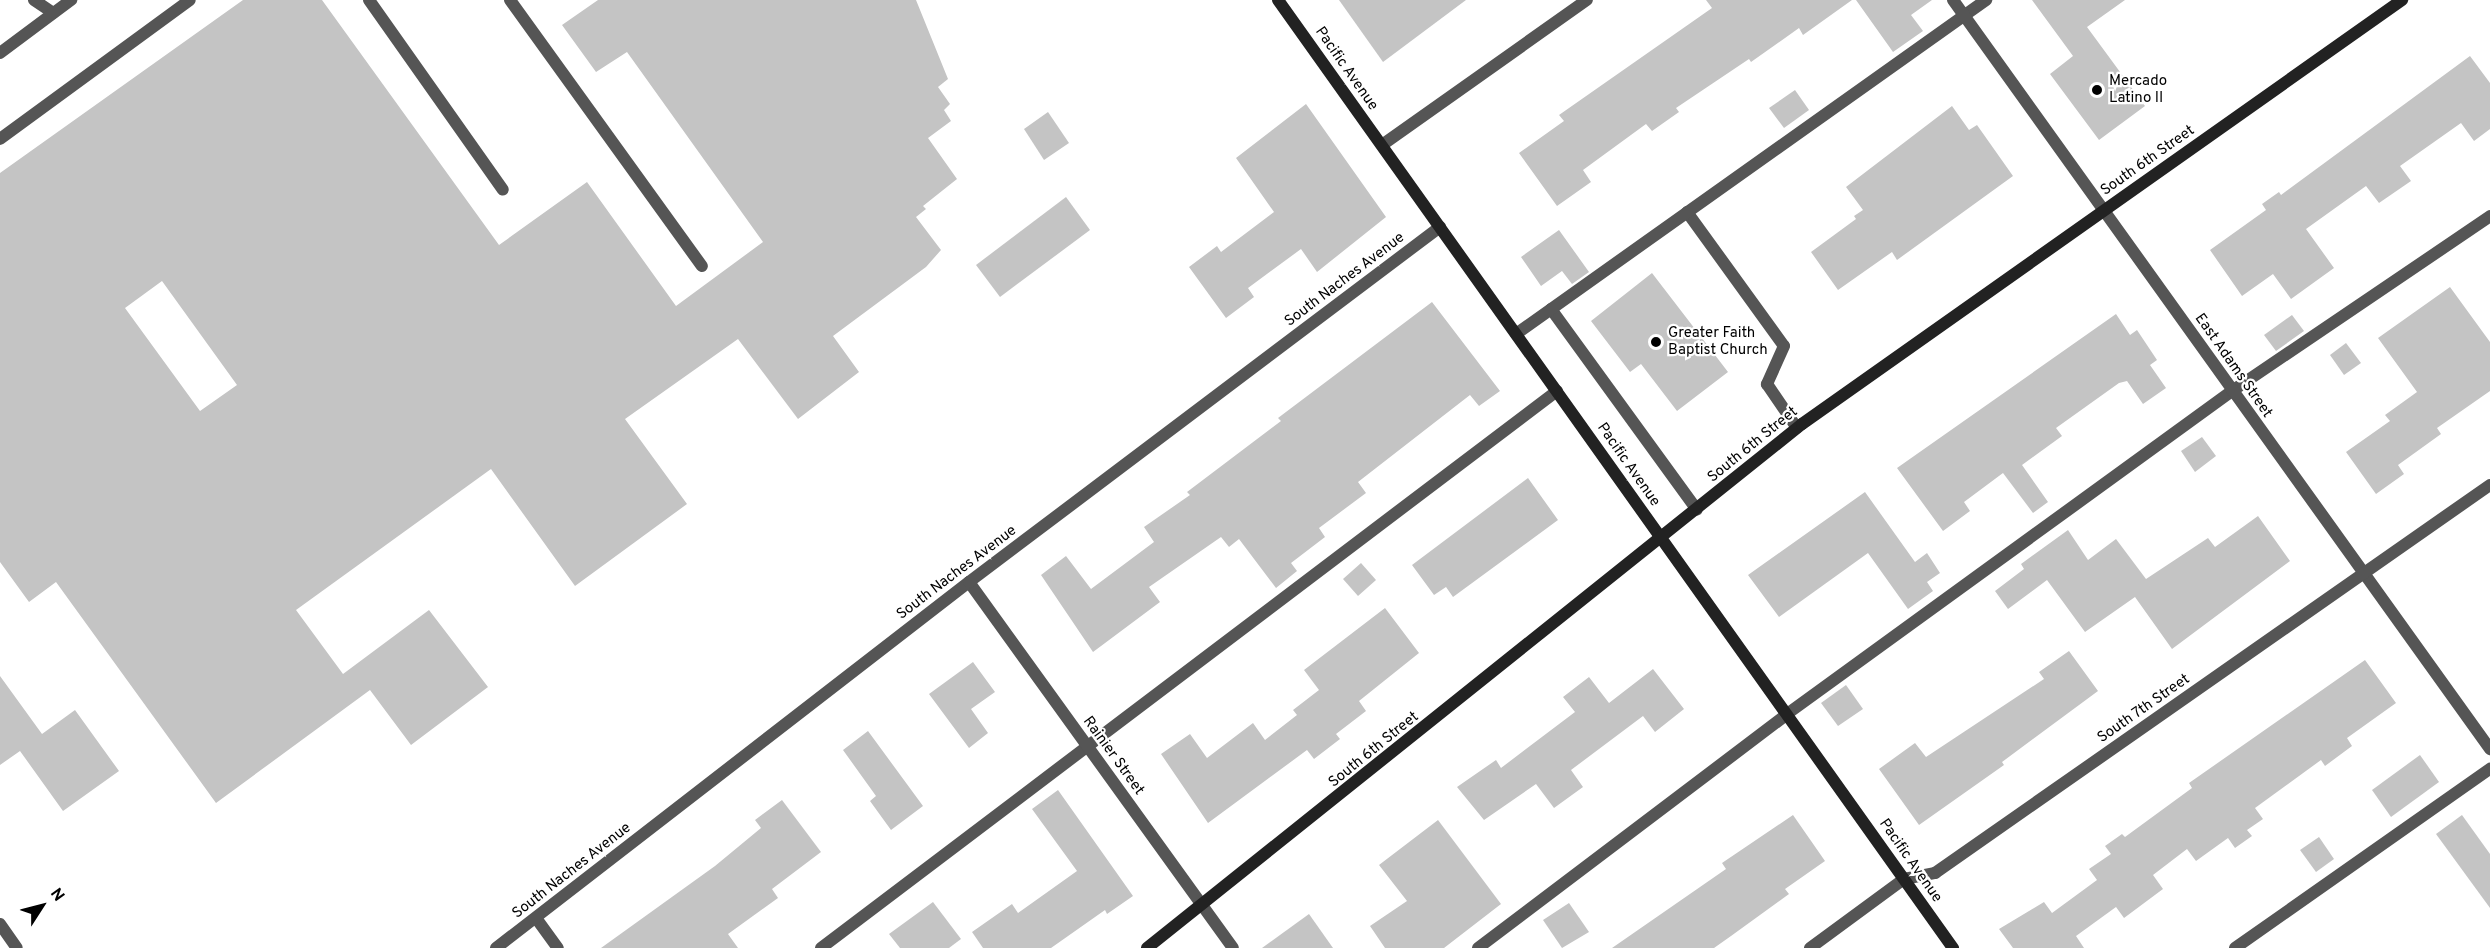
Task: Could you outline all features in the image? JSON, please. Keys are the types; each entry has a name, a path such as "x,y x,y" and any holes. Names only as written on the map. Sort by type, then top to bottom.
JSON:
{"street":[{"path":"34,0 53,13"},
{"path":"0,53 70,0"},
{"path":"2,133 190,0"},
{"path":"369,0 502,189"},
{"path":"510,0 702,266"},
{"name":"Pacific Avenue","path":"1278,0 1953,948"},
{"path":"1382,145 1587,0"},
{"name":"East Adams Street","path":"1953,0 2490,749"},
{"path":"1516,334 1986,0"},
{"name":"South 6th Street","path":"1148,948 1662,539 1797,428 2402,0"},
{"path":"1687,212 1784,346 1767,384 1797,428"},
{"path":"1478,948 1787,714 2232,391 2490,216"},
{"name":"South Naches Avenue","path":"496,948 969,582 1440,227"},
{"path":"1551,309 1697,510"},
{"path":"821,948 1557,392"},
{"name":"South 7th Street","path":"1810,948 1904,879 1935,873 2490,485"},
{"name":"Rainier Street","path":"969,582 1233,948"},
{"path":"2235,948 2490,769"},
{"path":"536,918 558,948"},
{"path":"0,924 17,948"}],"building":[{"path":"243,0 322,0 499,245 587,182 676,306 763,242 627,52 596,72 562,25 598,0 916,0 948,79 938,87 950,104 944,110 951,121 928,138 957,179 923,206 926,209 916,217 941,250 926,267 833,336 859,372 798,419 738,339 625,419 687,504 575,586 491,469 296,610 343,674 429,610 488,687 411,745 370,690 216,803 56,582 29,602 0,562 0,173","holes":["162,281 237,385 200,411 125,308"]},
{"path":"1339,0 1466,0 1383,62"},
{"path":"1706,0 1852,0 1803,35 1799,28 1751,62 1749,59 1676,108 1679,112 1652,131 1646,124 1583,170 1591,182 1557,206 1519,153 1564,121 1559,115 1712,8"},
{"path":"1856,0 1932,0 1911,15 1923,31 1893,52"},
{"name":"Mercado Latino II","path":"2032,0 2125,0 2087,27 2145,106 2099,140 2050,74 2073,56"},
{"path":"2470,56 2490,83 2490,129 2474,141 2461,123 2400,166 2411,181 2379,203 2366,186 2306,229 2334,268 2291,299 2273,274 2242,296 2210,250 2266,210 2262,204 2279,192 2281,195"},
{"path":"1795,90 1809,110 1784,128 1769,108"},
{"path":"1306,104 1386,217 1317,272 1301,249 1248,288 1254,297 1226,318 1189,267 1217,246 1221,252 1274,212 1236,158"},
{"path":"1952,106 1969,130 1977,125 2013,176 1897,260 1892,252 1838,290 1811,252 1856,219 1854,216 1863,210 1846,187"},
{"path":"1048,112 1069,143 1044,160 1024,129"},
{"path":"1066,197 1090,230 1000,297 976,265"},
{"path":"1559,230 1589,272 1572,284 1562,271 1541,286 1521,257"},
{"name":"Greater Faith Baptist Church","path":"1652,273 1728,372 1677,411 1641,364 1630,372 1591,321"},
{"path":"2450,287 2490,342 2490,391 2437,428 2441,434 2398,465 2404,474 2376,494 2346,452 2390,421 2385,415 2417,392 2378,338"},
{"path":"1432,302 1500,391 1479,406 1470,395 1358,482 1366,493 1319,528 1325,537 1291,563 1297,571 1276,588 1239,539 1229,547 1221,537 1149,587 1160,602 1093,652 1041,575 1066,556 1091,589 1154,542 1144,527 1190,495 1187,492 1281,421 1278,418"},
{"path":"2116,314 2130,335 2137,330 2157,360 2150,365 2166,388 2143,404 2127,381 2119,383 2056,428 2062,436 2022,465 2048,502 2033,513 2003,473 1964,502 1970,511 1943,531 1897,468"},
{"path":"2292,315 2304,331 2276,351 2264,335"},
{"path":"2346,343 2361,363 2344,375 2330,355"},
{"path":"2202,437 2216,456 2195,472 2181,451"},
{"path":"1528,478 1558,520 1453,597 1446,587 1434,595 1412,565"},
{"path":"1865,492 1915,562 1927,553 1940,573 1927,582 1933,591 1908,609 1868,553 1779,617 1748,575"},
{"path":"2258,516 2290,561 2172,649 2135,597 2085,632 2047,580 2008,609 1995,591 2024,569 2021,564 2068,530 2088,560 2116,539 2146,579 2208,538 2215,547"},
{"path":"1361,563 1376,580 1358,596 1343,579"},
{"path":"1385,608 1419,653 1359,701 1366,711 1336,734 1340,739 1314,759 1307,750 1208,823 1161,754 1190,734 1207,758 1253,723 1265,740 1297,715 1293,710 1319,690 1304,670"},
{"path":"2069,651 2098,691 2002,762 2004,765 1919,825 1879,769 1915,743 1926,757 2044,679 2039,672"},
{"path":"2365,660 2396,703 2347,738 2352,746 2325,766 2321,760 2255,808 2263,819 2247,830 2252,836 2235,848 2228,838 2196,861 2187,849 2153,875 2163,889 2124,918 2116,907 2076,936 2084,948 2013,948 1999,929 2044,902 2052,913 2097,880 2089,869 2111,854 2105,846 2122,834 2125,837 2192,788 2189,783"},
{"path":"973,662 995,692 971,709 988,733 969,748 929,694"},
{"path":"1653,669 1684,709 1655,732 1643,716 1571,770 1583,787 1554,808 1536,784 1484,820 1457,787 1496,760 1501,768 1575,712 1563,697 1589,677 1609,703"},
{"path":"0,676 42,734 75,710 119,771 63,811 20,751 0,765"},
{"path":"1846,685 1863,709 1838,726 1821,703"},
{"path":"868,731 923,806 891,830 870,801 876,796 843,750"},
{"path":"2420,755 2439,782 2391,817 2372,790"},
{"path":"1058,790 1133,896 1107,914 1105,910 1051,948 983,948 972,932 1012,904 1018,913 1077,871 1032,809"},
{"path":"782,800 821,852 772,889 778,898 728,934 738,948 601,948 715,866 761,828 755,820"},
{"path":"1793,815 1825,861 1785,889 1789,894 1714,948 1612,948 1726,869 1722,863"},
{"path":"2462,815 2490,854 2490,908 2436,834"},
{"path":"1438,820 1501,904 1444,948 1385,948 1370,926 1407,901 1379,865"},
{"path":"2319,837 2334,859 2316,872 2300,850"},
{"path":"933,902 961,939 949,948 900,948 889,934"},
{"path":"1569,903 1589,932 1562,948 1543,920"},
{"path":"1309,914 1333,948 1262,948"}],"place":[{"name":"Mercado Latino II","path":"2097,90"},
{"name":"Greater Faith Baptist Church","path":"1656,342"}]}
